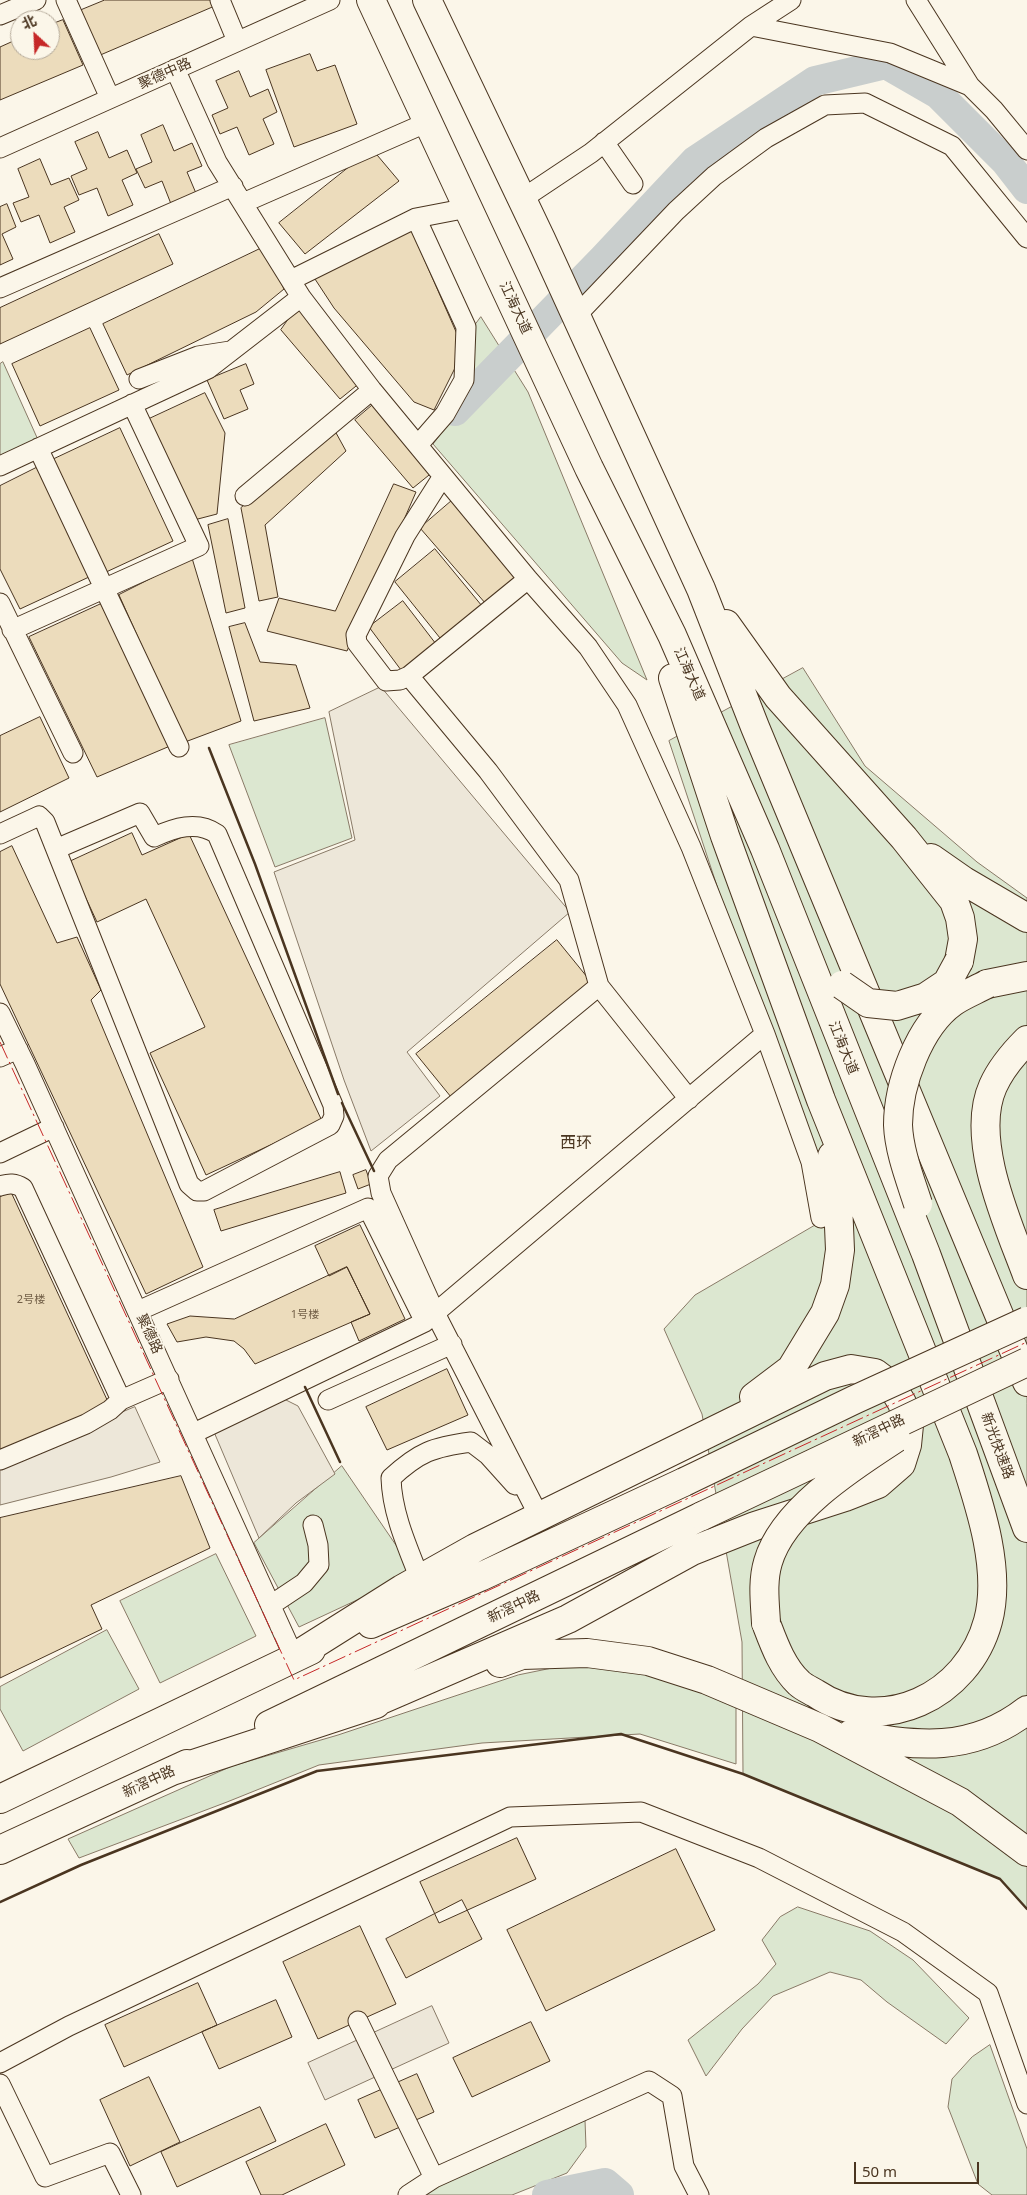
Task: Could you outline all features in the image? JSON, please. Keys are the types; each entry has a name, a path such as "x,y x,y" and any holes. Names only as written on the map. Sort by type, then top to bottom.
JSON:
{"highway":[{"name":"江海大道","path":"371,0 672,635 793,916 822,994 926,1254 976,1372"},
{"path":"427,0 522,199 701,589 759,737 1027,1396"},
{"path":"636,562 725,836 821,1100 964,1454 980,1505 990,1552 991,1595 988,1620 977,1649 959,1674 932,1696 903,1708 877,1713 850,1710 826,1701 799,1683 778,1655 766,1623 764,1592 768,1562 779,1537 802,1510 830,1484 852,1468 976,1372 905,1161 898,1126 902,1089 914,1052 933,1022 952,1003 986,984 1027,976"},
{"path":"701,589 778,697 904,838 954,901 960,918 963,939 959,962 947,983 926,997 897,1006 868,1003 842,985 818,957 793,916"},
{"path":"904,838 964,881 1027,918"},
{"path":"1027,1040 1007,1061 992,1087 986,1116 988,1155 1001,1208 1027,1275"},
{"path":"635,1470 702,1432 772,1385 791,1369 825,1314 835,1285 840,1250 837,1179 821,1100"},
{"path":"1008,1348 1027,1314"},
{"name":"新滘中路","path":"0,1850 172,1772 702,1516 976,1372 1008,1348 1027,1321"},
{"path":"1008,1348 1027,1382"},
{"name":"新滘中路","path":"0,1799 294,1657 480,1577 854,1400 1008,1348"},
{"path":"294,1657 535,1510 635,1470 825,1376 851,1369 874,1373 891,1385 902,1403 909,1425 907,1446 901,1464 878,1484 845,1497 755,1526 692,1551 559,1623 360,1709"},
{"name":"新光快速路","path":"976,1372 1027,1528"},
{"path":"172,1772 522,1656 587,1654 648,1661 707,1680 820,1728 960,1802 1027,1852"},
{"path":"820,1728 877,1739 924,1745 942,1744 983,1736 1010,1723 1027,1710"}],"street":[{"path":"0,15 36,0"},
{"path":"66,0 110,98"},
{"path":"220,0 237,42"},
{"name":"聚德中路","path":"0,148 330,0"},
{"path":"522,199 604,142 751,26 791,0"},
{"path":"916,0 970,86 994,110 1027,150"},
{"path":"751,26 890,53 970,86"},
{"path":"175,69 218,162 301,297 372,390 528,579 588,647 627,705 691,847 765,1034 811,1162 820,1218"},
{"path":"576,316 660,222 714,176 766,138 825,104 865,103 952,146 1027,238"},
{"path":"244,203 428,122"},
{"path":"604,142 633,184"},
{"path":"0,288 233,186"},
{"path":"291,280 416,218 468,208"},
{"path":"416,218 466,327 464,380 446,414 418,445"},
{"path":"0,466 208,369 234,351 301,297"},
{"path":"139,379 198,356 234,351"},
{"path":"245,496 372,390"},
{"path":"12,630 199,546 132,404"},
{"path":"38,448 179,747"},
{"path":"443,476 402,542 356,634 357,643 386,681 400,680 410,676 528,579"},
{"path":"0,603 73,753"},
{"path":"410,676 488,771 569,880 599,986 689,1099"},
{"path":"0,834 39,816 45,822 192,1188 204,1191 330,1125 334,1116 333,1105 217,834 206,829 184,827 173,829 154,837 140,813 56,849"},
{"path":"535,1510 452,1344 435,1314 381,1194 378,1176 388,1160 599,986"},
{"name":"聚德路","path":"0,1014 18,1049 194,1433 294,1657"},
{"path":"435,1314 765,1034"},
{"path":"0,1057 18,1049"},
{"path":"0,1153 54,1127"},
{"path":"0,1186 7,1183 17,1184 23,1188 121,1400"},
{"path":"138,1312 368,1208 425,1322 194,1433"},
{"path":"328,1400 452,1344"},
{"path":"0,1460 86,1424 110,1410 121,1400 169,1379"},
{"path":"420,1579 400,1526 391,1494 391,1478 412,1459 442,1446 471,1442 488,1455 535,1510"},
{"path":"271,1605 304,1584 319,1565 314,1525"},
{"path":"0,2063 69,2026 510,1817 641,1812 759,1858 903,1932 988,1993 1027,2104"},
{"path":"358,2021 434,2178"},
{"path":"408,2195 434,2178 649,2081 672,2096 684,2166 699,2195"},
{"path":"0,2084 46,2177 110,2153 131,2195"}],"green space":[{"path":"481,317 528,392 647,680 622,663 433,444 463,405 472,376 472,329"},
{"path":"3,362 39,442 0,459 0,364"},
{"path":"803,668 865,766 977,862 1027,898 1027,1909 1000,1879 743,1774 742,1642 702,1414 664,1329 695,1295 827,1218 669,741"},
{"path":"325,718 352,838 275,867 229,745"},
{"path":"342,1466 415,1573 299,1627 254,1543"},
{"path":"216,1554 256,1636 160,1683 120,1601"},
{"path":"107,1630 139,1689 23,1751 0,1709 0,1687"},
{"path":"597,1659 736,1701 736,1764 640,1734 482,1743 319,1765 79,1858 68,1839 232,1766 338,1735 518,1675"},
{"path":"798,1907 870,1931 913,1960 969,2018 946,2044 887,2002 861,1980 830,1972 773,1996 742,2029 706,2076 688,2040 758,1984 776,1964 762,1940 780,1917"},
{"path":"990,2045 1027,2149 1027,2195 992,2195 978,2184 948,2107 952,2079 972,2057"},
{"path":"585,2120 586,2147 567,2173 512,2195 419,2195"}],"shaded area":[{"path":"381,687 570,912 407,1052 440,1096 371,1151 344,1080 274,872 355,840 329,712"},
{"path":"280,1397 298,1406 335,1474 296,1503 259,1538 214,1432"},
{"path":"135,1407 160,1462 111,1477 0,1505 0,1464"},
{"path":"432,2006 449,2043 325,2100 308,2063"}],"building":[{"path":"105,0 215,0 217,5 98,56 79,11"},
{"path":"63,20 83,65 0,100 0,47 10,42 10,60 60,60 60,21"},
{"path":"310,54 317,71 335,65 357,124 294,147 266,70"},
{"path":"239,71 250,97 268,89 277,112 263,119 274,144 249,155 237,127 220,134 212,115 228,108 216,81"},
{"path":"163,125 174,151 192,143 202,166 187,172 198,198 173,209 162,181 145,188 136,169 152,162 141,135"},
{"path":"98,132 109,158 127,150 137,173 122,180 133,205 108,216 97,188 79,195 71,176 87,169 75,142"},
{"path":"372,149 399,181 305,254 279,223"},
{"path":"40,159 51,185 69,178 79,200 64,207 75,232 50,243 39,215 21,222 13,203 29,197 18,169"},
{"path":"7,204 16,227 2,234 13,259 0,265 0,207"},
{"path":"411,229 464,350 434,410 414,402 334,308 313,276"},
{"path":"159,234 173,264 0,344 0,308"},
{"path":"264,247 284,289 256,312 127,375 103,324"},
{"path":"297,307 361,382 340,399 281,330"},
{"path":"90,328 119,390 40,426 12,364"},
{"path":"246,364 254,384 240,390 248,409 224,419 207,380"},
{"path":"205,393 225,433 217,514 194,520 149,419"},
{"path":"375,403 434,471 413,488 355,420"},
{"path":"120,428 173,541 104,573 52,460"},
{"path":"335,431 346,451 265,525 278,597 259,601 241,508"},
{"path":"38,467 89,577 20,609 0,569 0,486"},
{"path":"394,484 416,492 347,651 267,631 279,598 335,611"},
{"path":"455,498 521,574 486,604 420,528"},
{"path":"228,519 245,608 226,613 208,525"},
{"path":"435,549 482,606 440,638 395,582"},
{"path":"192,558 241,721 185,742 119,595"},
{"path":"403,601 436,644 401,670 369,627"},
{"path":"101,604 170,746 97,777 29,637"},
{"path":"245,623 260,662 296,665 310,708 254,721 229,627"},
{"path":"40,717 69,778 0,812 0,736"},
{"path":"132,833 142,855 189,834 322,1121 206,1175 150,1053 205,1027 146,899 97,922 69,862"},
{"path":"12,846 57,943 77,937 101,990 91,1000 203,1267 146,1294 0,984 0,852"},
{"path":"557,940 592,983 451,1097 416,1054"},
{"path":"366,1170 371,1184 358,1189 353,1175"},
{"path":"340,1172 346,1193 221,1231 214,1210"},
{"path":"11,1192 109,1404 0,1454 0,1197"},
{"path":"360,1225 405,1319 359,1341 351,1322 370,1314 347,1267 329,1276 315,1246"},
{"path":"347,1267 370,1314 255,1364 244,1349 234,1341 206,1337 177,1342 167,1324 190,1316 234,1319"},
{"path":"447,1369 468,1415 387,1450 366,1407"},
{"path":"181,1476 210,1548 91,1605 102,1629 0,1678 0,1518"},
{"path":"517,1838 536,1879 439,1923 420,1882"},
{"path":"676,1849 715,1930 546,2011 507,1930"},
{"path":"462,1900 482,1939 406,1978 386,1939"},
{"path":"360,1926 396,2004 318,2039 283,1962"},
{"path":"198,1983 217,2025 124,2067 105,2025"},
{"path":"276,2000 292,2037 219,2069 202,2032"},
{"path":"531,2022 550,2061 472,2097 453,2058"},
{"path":"417,2074 434,2112 375,2138 358,2100"},
{"path":"149,2077 180,2142 130,2166 100,2100"},
{"path":"260,2107 276,2141 177,2187 161,2152"},
{"path":"326,2124 345,2165 282,2195 261,2195 246,2162"}],"waterway":[{"path":"455,411 603,259 695,161 815,81 886,64 938,94 1006,162 1027,189"},
{"path":"547,2195 605,2183 619,2195"}],"wall":[{"path":"209,748 255,864 338,1094"},
{"path":"342,1103 374,1171"},
{"path":"305,1387 340,1462"},
{"path":"0,1902 81,1865 317,1771 621,1734 743,1774 1000,1879 1027,1909"}],"power":[{"path":"0,1042 294,1680 1027,1342"}],"district":[{"name":"西环","path":"576,1143"}]}
